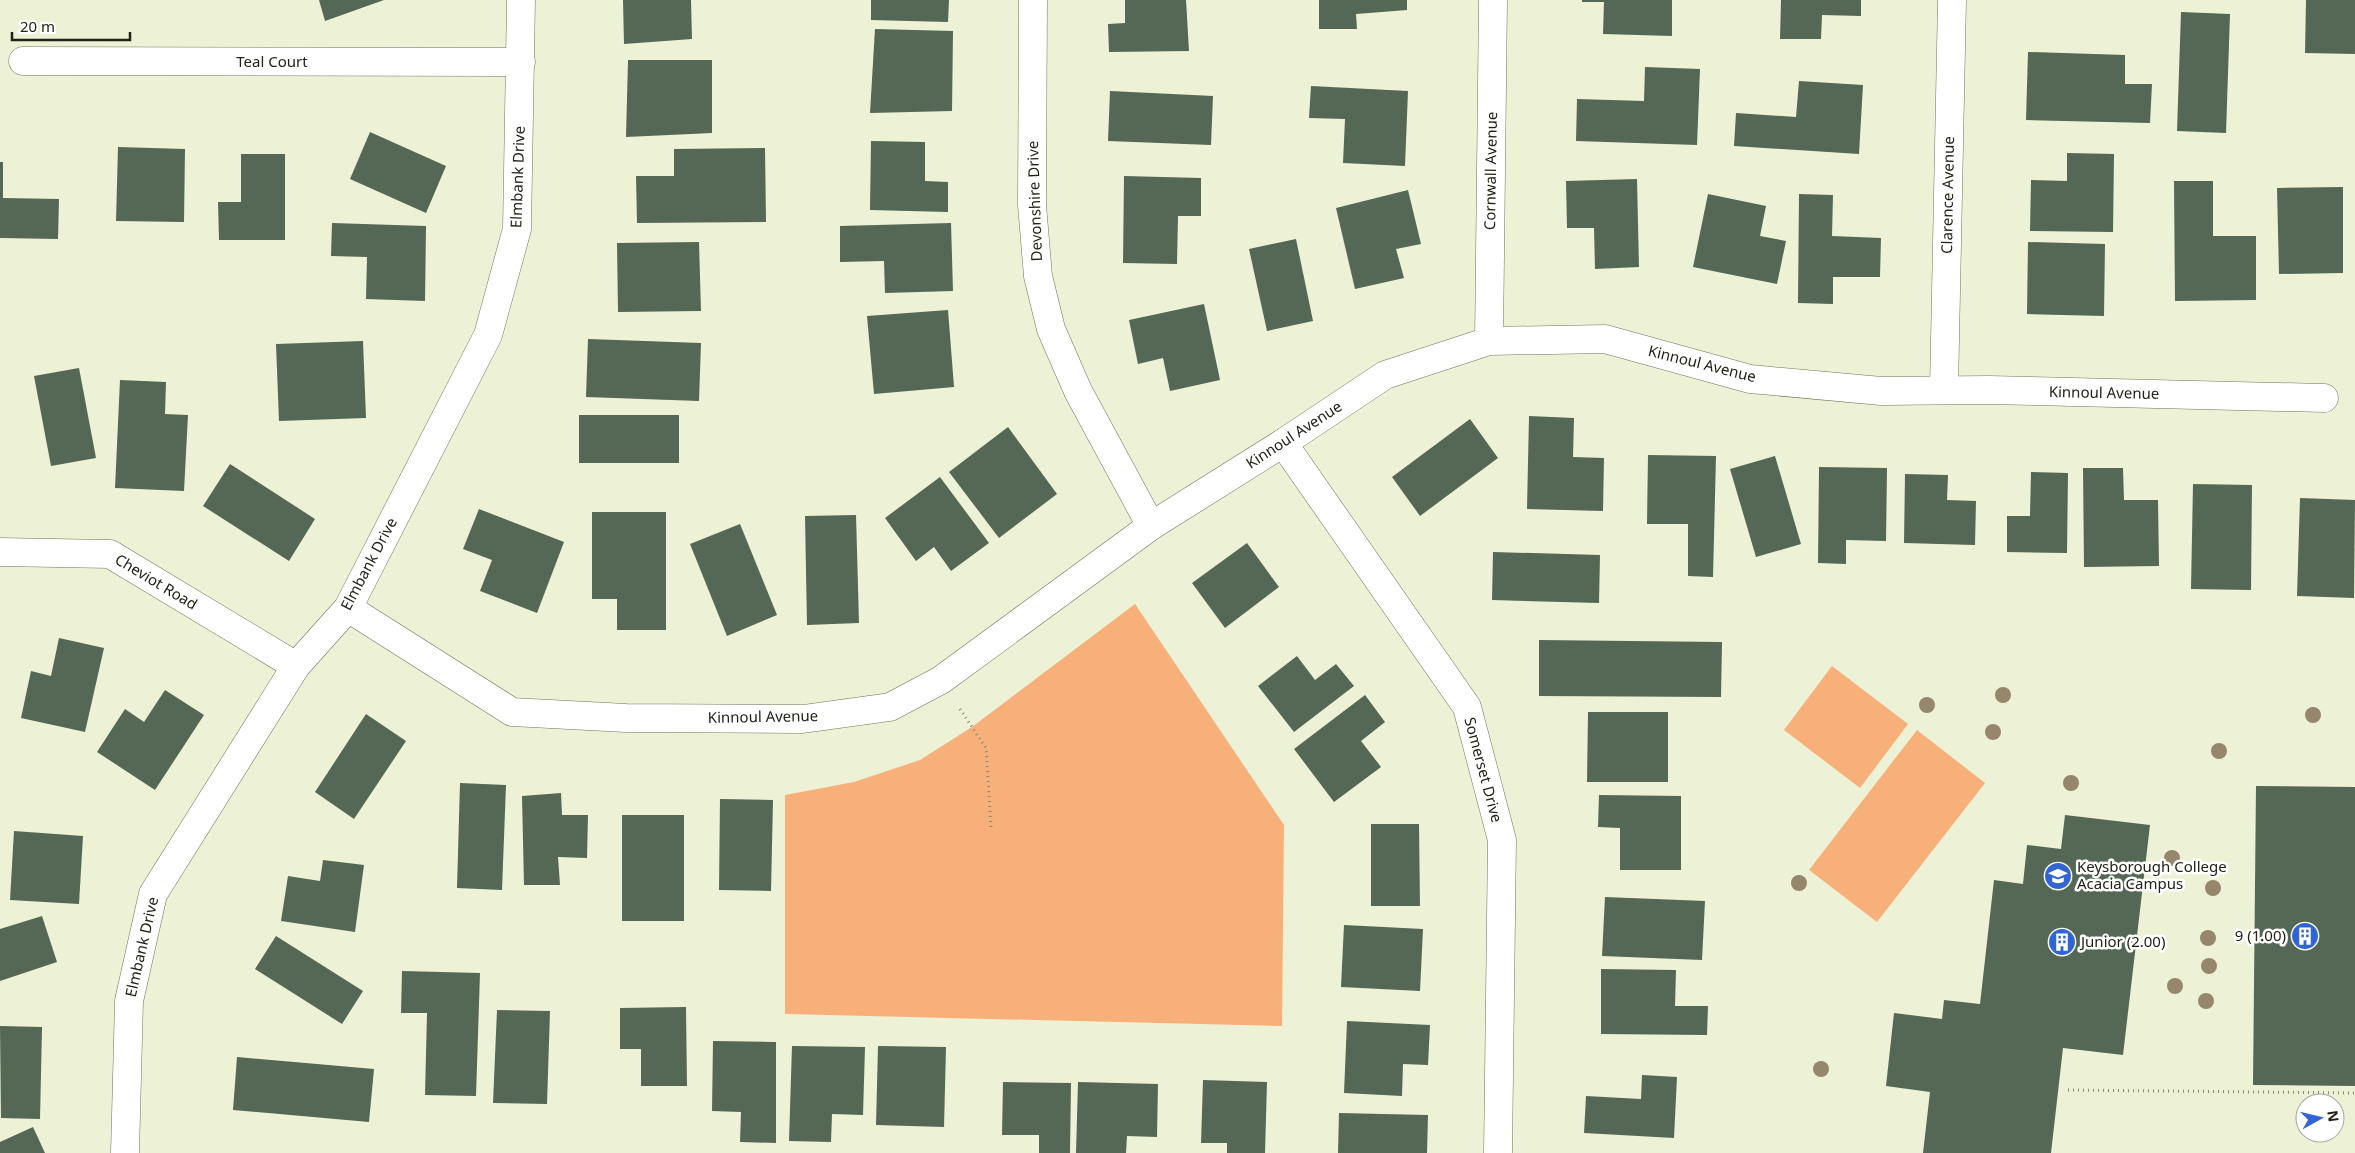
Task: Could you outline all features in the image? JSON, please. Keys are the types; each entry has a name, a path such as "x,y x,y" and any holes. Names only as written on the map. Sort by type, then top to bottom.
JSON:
{"street":[{"name":"Elmbank Drive","path":"125,1153 129,1001 153,894 296,666 348,608 488,335 518,229 521,0"},
{"name":"Devonshire Drive","path":"1033,0 1032,205 1038,276 1051,329 1078,391 1151,526"},
{"name":"Cornwall Avenue","path":"1489,341 1493,0"},
{"name":"Clarence Avenue","path":"1944,389 1952,0"},
{"name":"Teal Court","path":"23,61 521,62"},
{"name":"Kinnoul Avenue","path":"348,608 512,712 626,718 803,719 890,707 941,680 1151,526 1283,443 1385,375 1489,341 1605,339 1750,379 1881,391 1944,389 2324,398"},
{"name":"Somerset Drive","path":"1283,443 1467,707 1502,840 1498,1153"},
{"name":"Cheviot Road","path":"0,552 110,554 296,666"}],"path":[{"path":"941,680 986,748 991,827"},
{"path":"2068,1090 2355,1093"}],"shaded area":[{"path":"1135,604 1284,825 1282,1026 785,1014 785,795 854,782 920,760 972,727"},
{"path":"1832,666 1908,724 1860,788 1784,730"},
{"path":"1917,730 1985,783 1877,922 1809,870"}],"building":[{"path":"319,0 384,0 325,21"},
{"path":"623,0 691,0 692,39 624,44"},
{"path":"871,0 949,0 948,22 871,20"},
{"path":"1125,0 1186,0 1189,51 1109,52 1108,24 1125,23"},
{"path":"1319,0 1407,0 1407,10 1356,14 1357,29 1319,29"},
{"path":"1582,0 1672,0 1672,36 1603,34 1604,2 1582,2"},
{"path":"1781,0 1861,0 1861,16 1822,15 1821,39 1780,39"},
{"path":"2306,0 2355,0 2355,54 2305,53"},
{"path":"2181,12 2230,14 2226,133 2177,131"},
{"path":"875,29 953,31 952,111 870,113"},
{"path":"2028,52 2125,55 2125,84 2152,84 2150,123 2026,120"},
{"path":"628,60 712,60 712,133 626,137"},
{"path":"1645,67 1700,69 1697,145 1576,141 1577,99 1644,101"},
{"path":"1799,81 1863,85 1859,154 1734,146 1736,113 1796,117"},
{"path":"1311,86 1408,91 1405,166 1343,163 1345,119 1309,118"},
{"path":"1110,91 1213,96 1211,145 1108,141"},
{"path":"370,132 446,166 426,213 350,179"},
{"path":"871,141 925,142 925,181 948,182 948,212 870,210"},
{"path":"118,147 185,149 184,222 116,221"},
{"path":"765,148 766,222 637,223 636,176 674,176 674,149"},
{"path":"2067,153 2114,154 2113,232 2030,231 2031,180 2067,181"},
{"path":"241,154 285,154 285,240 219,240 218,202 241,202"},
{"path":"0,162 3,162 3,198 59,199 58,239 0,238"},
{"path":"1124,176 1201,178 1201,216 1178,216 1177,264 1123,263"},
{"path":"1637,179 1639,267 1595,269 1594,228 1567,228 1566,181"},
{"path":"2174,181 2213,181 2213,236 2256,236 2256,300 2175,301"},
{"path":"2343,187 2343,273 2279,274 2277,188"},
{"path":"1408,190 1421,244 1396,249 1404,278 1355,289 1336,208"},
{"path":"1708,194 1766,206 1760,236 1786,241 1777,284 1693,267"},
{"path":"1799,194 1833,195 1832,236 1881,238 1880,277 1833,277 1833,304 1798,303"},
{"path":"332,223 426,226 425,301 366,299 367,257 331,256"},
{"path":"951,223 953,291 885,293 884,261 840,262 840,226"},
{"path":"1296,239 1313,321 1267,331 1249,249"},
{"path":"699,242 701,311 618,312 617,243"},
{"path":"2028,242 2105,244 2104,316 2027,314"},
{"path":"1204,304 1220,380 1170,391 1163,358 1138,364 1129,320"},
{"path":"948,310 954,387 874,394 867,316"},
{"path":"588,339 701,343 699,401 586,397"},
{"path":"363,341 366,418 279,421 276,344"},
{"path":"79,368 96,458 51,466 34,376"},
{"path":"120,380 166,382 165,414 188,415 184,491 115,488"},
{"path":"579,415 679,415 679,463 579,463"},
{"path":"1529,416 1574,418 1573,457 1604,458 1603,511 1527,509"},
{"path":"1470,419 1498,458 1420,516 1392,477"},
{"path":"1008,427 1057,494 999,538 949,472"},
{"path":"1648,455 1716,456 1713,577 1688,576 1688,524 1647,524"},
{"path":"1775,456 1801,544 1756,557 1730,469"},
{"path":"230,464 315,519 289,561 203,506"},
{"path":"1819,467 1887,468 1886,541 1846,540 1846,564 1818,563"},
{"path":"2083,468 2123,468 2124,500 2158,500 2159,566 2084,567"},
{"path":"2031,472 2068,473 2067,553 2007,552 2007,516 2030,516"},
{"path":"1905,474 1948,475 1947,500 1976,501 1975,545 1904,543"},
{"path":"940,477 989,543 951,571 934,547 916,561 885,518"},
{"path":"2193,484 2252,485 2251,590 2191,589"},
{"path":"2300,498 2355,500 2354,598 2297,596"},
{"path":"479,509 564,542 537,613 480,591 492,560 463,549"},
{"path":"592,512 666,512 666,630 617,630 617,599 592,599"},
{"path":"856,515 859,623 807,625 805,516"},
{"path":"740,524 777,615 727,636 690,544"},
{"path":"1247,543 1279,587 1225,628 1192,583"},
{"path":"1493,552 1600,555 1599,603 1492,600"},
{"path":"59,638 104,648 85,732 21,718 31,671 51,676"},
{"path":"1539,640 1722,642 1721,697 1539,696"},
{"path":"1297,656 1315,680 1336,664 1354,686 1294,732 1258,686"},
{"path":"165,690 204,715 155,790 97,752 125,709 144,722"},
{"path":"1365,695 1385,722 1361,741 1381,767 1334,802 1294,749"},
{"path":"1588,712 1668,712 1668,782 1587,782"},
{"path":"366,714 406,741 354,819 315,792"},
{"path":"460,783 506,785 502,890 457,888"},
{"name":"9 (1.00)","path":"2256,786 2355,787 2355,1086 2253,1085"},
{"path":"561,793 562,815 588,815 587,858 558,857 560,885 524,885 522,796"},
{"path":"1599,795 1681,796 1681,870 1620,870 1620,828 1598,827"},
{"path":"720,799 773,800 771,891 719,890"},
{"path":"622,815 684,815 684,921 622,921"},
{"name":"Junior (2.00)","path":"2065,815 2150,825 2123,1055 2063,1048 2051,1153 1923,1153 1930,1092 1886,1086 1894,1013 1942,1019 1944,1000 1980,1004 1994,880 2023,884 2027,845 2061,849"},
{"path":"1371,824 1419,824 1420,906 1371,906"},
{"path":"14,831 83,836 79,904 10,900"},
{"path":"323,860 364,865 355,932 281,921 288,876 320,881"},
{"path":"1605,897 1705,901 1702,960 1602,956"},
{"path":"42,916 57,962 0,981 0,929"},
{"path":"1344,925 1423,929 1420,991 1341,987"},
{"path":"276,936 363,991 342,1024 255,969"},
{"path":"1601,969 1676,970 1675,1006 1708,1006 1707,1035 1601,1034"},
{"path":"402,971 480,973 476,1096 425,1095 427,1013 401,1013"},
{"path":"686,1007 687,1086 641,1086 641,1049 620,1049 620,1008"},
{"path":"497,1010 550,1011 547,1104 493,1103"},
{"path":"1347,1021 1430,1025 1428,1065 1403,1064 1402,1096 1344,1093"},
{"path":"0,1026 42,1027 40,1119 1,1118"},
{"path":"713,1041 776,1042 776,1143 740,1142 741,1112 712,1111"},
{"path":"792,1046 865,1047 863,1115 832,1114 831,1142 789,1141"},
{"path":"878,1046 946,1047 944,1127 876,1125"},
{"path":"237,1057 374,1069 369,1122 233,1110"},
{"path":"1642,1075 1677,1077 1674,1138 1584,1133 1586,1096 1641,1099"},
{"path":"1203,1080 1267,1082 1265,1153 1227,1153 1227,1143 1201,1143"},
{"path":"1003,1082 1071,1083 1070,1153 1039,1153 1039,1135 1002,1135"},
{"path":"1078,1082 1158,1084 1157,1137 1127,1136 1126,1153 1076,1153"},
{"path":"1339,1113 1428,1115 1427,1153 1338,1153"},
{"path":"33,1127 45,1153 0,1153 0,1142"}],"place":[{"name":"Keysborough College Acacia Campus","path":"2058,876"},
{"name":"9 (1.00)","path":"2305,936"},
{"name":"Junior (2.00)","path":"2062,942"}]}
